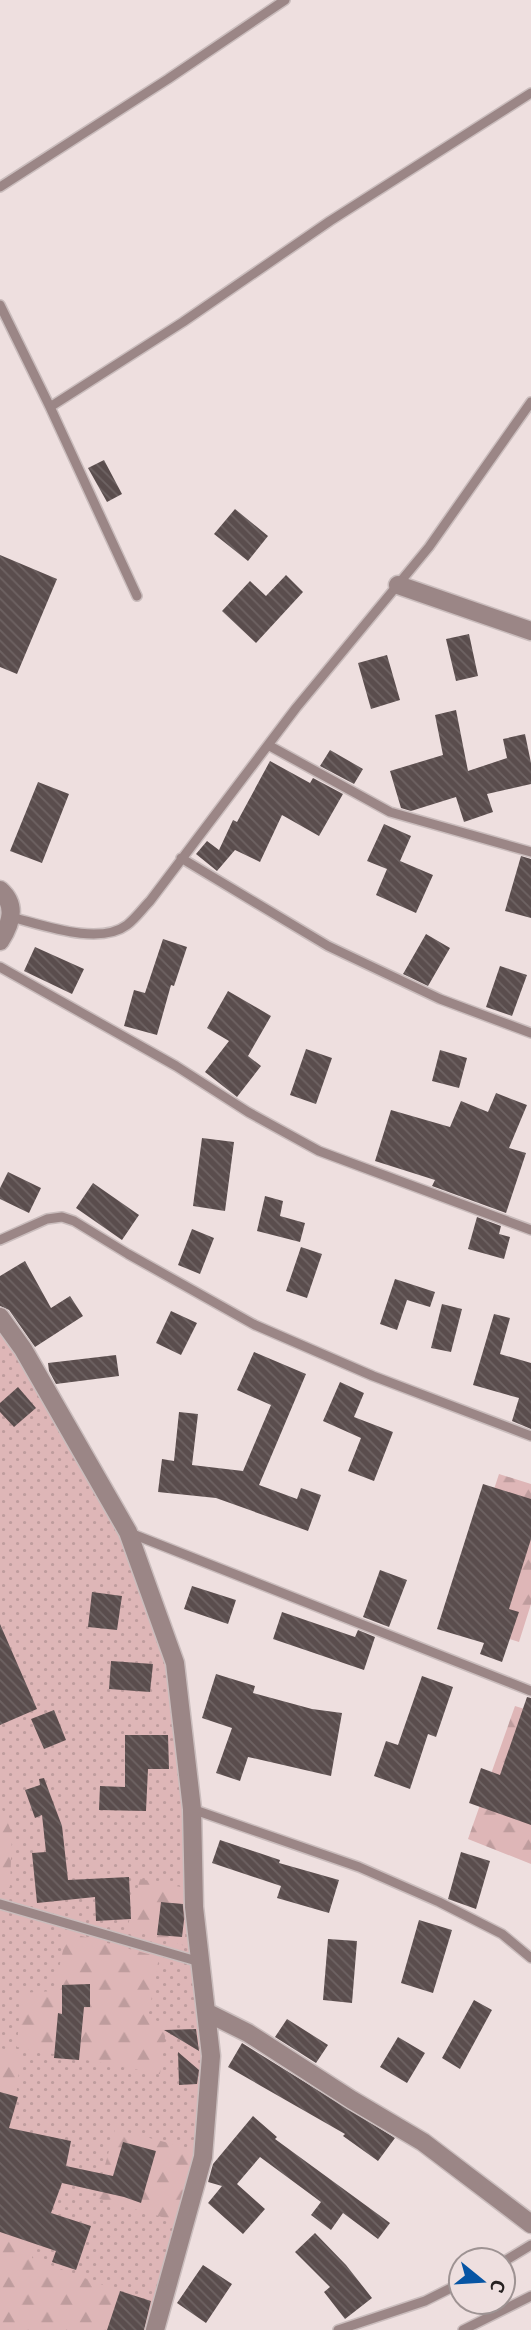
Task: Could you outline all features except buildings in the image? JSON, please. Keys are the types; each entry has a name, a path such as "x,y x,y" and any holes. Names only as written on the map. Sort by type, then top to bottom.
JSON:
{"street":[{"path":"398,585 531,631"},
{"path":"0,890 8,898 11,918 0,941"},
{"path":"0,1317 30,1360 128,1532 175,1663 192,1809 194,1907 211,2056 203,2157 155,2330"},
{"path":"206,2012 248,2033 423,2142 531,2224"}],"lane":[{"path":"0,187 285,0"},
{"path":"50,407 183,322 330,220 531,93"},
{"path":"0,306 137,596"},
{"path":"11,918 93,935 111,933 127,925 150,901 296,708 429,548 531,401"},
{"path":"268,745 390,812 531,852"},
{"path":"181,858 328,946 439,999 531,1033"},
{"path":"0,967 176,1066 248,1112 319,1151 531,1230"},
{"path":"0,1240 47,1219 62,1217 74,1221 255,1325 373,1376 531,1436"},
{"path":"128,1532 531,1691"},
{"path":"192,1809 359,1867 428,1897 502,1934 531,1958"},
{"path":"0,1904 200,1962"},
{"path":"338,2330 425,2301 447,2290"},
{"path":"463,2330 531,2296"}],"green space":[{"path":"0,1323 123,1529 170,1663 183,1805 209,1958 218,2060 210,2160 190,2241 160,2330 0,2330"},
{"path":"499,1474 531,1484 531,1604 519,1642 451,1620"},
{"path":"515,1706 531,1711 531,1864 468,1839"},
{"path":"0,1804 12,1833 10,1887 0,1884"},
{"path":"140,1879 186,1888 185,1946 127,1929"},
{"path":"67,1932 159,1957 148,2018 167,2024 160,2074 17,2047 21,1993 54,1991"},
{"path":"0,2048 21,2053 10,2150 0,2148"},
{"path":"115,2129 203,2152 186,2224 96,2198"},
{"path":"0,2221 37,2232 32,2258 161,2307 154,2330 0,2330"}]}
